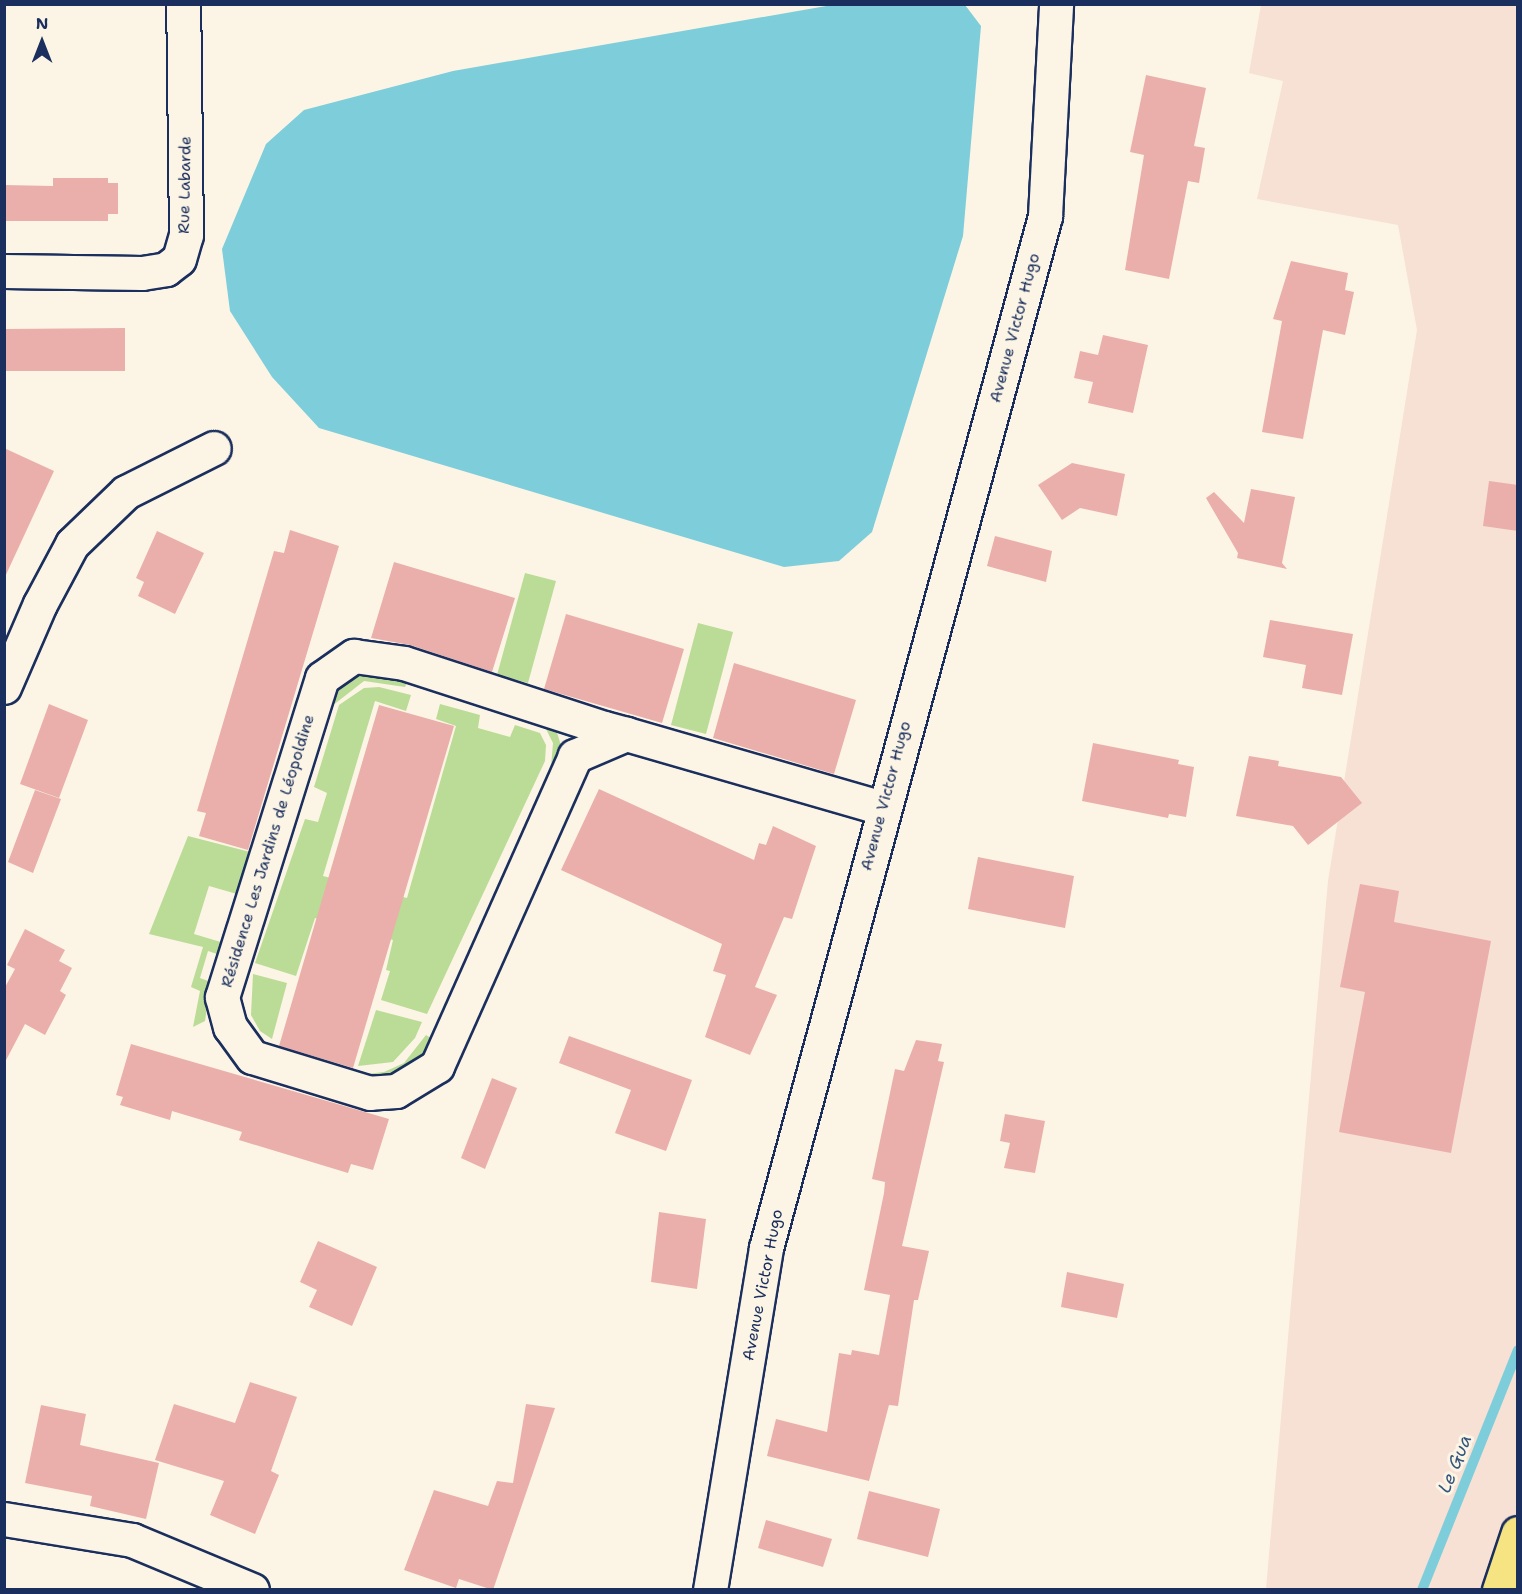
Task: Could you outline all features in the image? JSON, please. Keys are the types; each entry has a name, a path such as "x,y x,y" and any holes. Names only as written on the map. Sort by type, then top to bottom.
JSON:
{"highway":[{"path":"1499,1590 1518,1533"}],"street":[{"name":"Rue Labarde","path":"4,271 142,273 166,269 179,259 186,235 183,4"},
{"name":"Avenue Victor Hugo","path":"710,1590 766,1248 883,808 1045,216 1056,4"},
{"path":"4,687 40,604 72,544 126,492 214,448"},
{"name":"Résidence Les Jardins de Léopoldine","path":"574,756 437,1066 396,1091 370,1094 252,1057 230,1027 222,998 322,678 354,656 404,663 626,734 883,808"},
{"path":"560,714 574,756 626,734"},
{"path":"4,1519 132,1540 252,1590"}],"shaded area":[{"path":"1261,5 1517,5 1517,1589 1266,1589 1328,881 1417,330 1398,225 1257,199 1283,81 1249,73"}],"green space":[{"path":"525,573 556,581 528,683 497,675"},
{"path":"698,623 733,632 706,734 671,725"},
{"path":"356,671 410,676 405,687 364,681 332,706 322,702"},
{"path":"379,687 411,695 406,711 375,701 323,876 407,898 456,726 436,719 440,704 480,715 478,728 510,737 515,725 540,733 546,745 545,761 427,1014 381,1000 390,971 386,970 393,940 315,918 296,976 255,963 305,819 318,822 327,793 314,787 339,705 364,688"},
{"path":"536,721 555,726 563,752 559,770 551,767 553,743 546,729"},
{"path":"188,836 250,852 237,894 209,886 194,934 224,943 220,955 208,951 200,978 211,982 205,1021 193,1027 200,991 191,987 203,947 149,934"},
{"path":"253,974 287,983 272,1039 260,1031 251,1015"},
{"path":"376,1010 422,1022 415,1038 393,1062 358,1066"},
{"path":"426,1035 434,1040 424,1055 387,1083 323,1063 367,1074 384,1072 404,1063"}],"water":[{"path":"832,5 965,5 981,26 963,236 872,532 839,561 784,567 319,428 272,377 230,311 222,249 266,144 304,110 453,71"}],"building":[{"path":"1146,75 1206,88 1194,146 1205,148 1199,183 1188,181 1169,279 1125,270 1144,155 1130,152"},
{"path":"53,178 108,178 108,183 118,183 118,214 108,214 108,221 4,221 4,185 53,186"},
{"path":"1291,261 1348,273 1345,290 1354,292 1345,335 1323,330 1303,439 1262,432 1282,321 1273,319"},
{"path":"125,328 125,371 4,371 4,329"},
{"path":"1103,335 1148,345 1133,413 1088,403 1093,382 1074,378 1080,351 1098,355"},
{"path":"4,448 54,471 4,579"},
{"path":"1072,463 1125,474 1117,516 1080,508 1062,520 1038,485"},
{"path":"1489,481 1518,485 1518,531 1483,526"},
{"path":"1251,489 1295,497 1282,563 1287,569 1237,558 1238,553 1206,498 1214,492 1244,523"},
{"path":"290,530 339,546 248,850 199,836 206,813 197,811 274,551 284,553"},
{"path":"157,531 204,553 175,614 138,596 144,582 136,578"},
{"path":"995,536 1052,551 1046,582 987,566"},
{"path":"394,562 515,598 492,672 410,645 371,638"},
{"path":"566,614 684,649 662,723 544,689"},
{"path":"1270,620 1353,634 1342,695 1302,688 1306,665 1263,657"},
{"path":"734,663 856,700 834,774 713,738"},
{"path":"49,704 88,720 59,798 20,784"},
{"path":"379,705 454,726 353,1068 279,1046"},
{"path":"1093,743 1179,760 1178,764 1194,767 1186,817 1169,814 1168,818 1082,801"},
{"path":"1249,756 1279,761 1278,766 1341,777 1362,803 1308,845 1293,826 1236,816"},
{"path":"599,789 754,860 759,843 766,845 773,826 816,846 792,919 784,917 755,987 777,995 750,1055 705,1037 726,975 713,971 722,944 561,870"},
{"path":"35,790 61,799 33,873 8,862"},
{"path":"978,857 1074,876 1065,928 968,909"},
{"path":"1360,884 1399,891 1394,922 1491,941 1451,1153 1339,1132 1365,992 1340,987"},
{"path":"25,929 65,950 59,961 72,968 60,991 66,995 45,1035 25,1024 4,1064 4,989 15,969 7,965"},
{"path":"569,1036 692,1080 666,1151 615,1133 631,1090 559,1063"},
{"path":"916,1040 942,1044 938,1061 944,1062 902,1246 929,1251 918,1300 914,1300 898,1406 889,1405 869,1481 767,1456 776,1419 827,1432 839,1353 851,1355 852,1350 879,1355 890,1295 864,1290 885,1182 872,1179 895,1069 904,1071"},
{"path":"131,1044 389,1119 373,1170 351,1164 348,1173 239,1140 242,1132 172,1111 170,1120 120,1105 123,1097 116,1095"},
{"path":"492,1078 517,1088 485,1169 461,1158"},
{"path":"1005,1114 1045,1121 1035,1173 1004,1168 1010,1143 1000,1141"},
{"path":"659,1212 706,1219 697,1289 651,1282"},
{"path":"318,1241 377,1267 352,1326 309,1307 317,1290 300,1282"},
{"path":"1067,1272 1124,1284 1117,1318 1061,1307"},
{"path":"250,1382 297,1397 271,1471 279,1475 255,1534 210,1515 224,1481 155,1460 174,1404 235,1423"},
{"path":"526,1404 555,1408 493,1590 459,1579 456,1588 404,1570 434,1490 488,1506 497,1481 513,1483"},
{"path":"41,1405 86,1414 80,1445 159,1463 146,1519 90,1506 92,1496 25,1483"},
{"path":"869,1491 940,1509 928,1557 857,1539"},
{"path":"766,1520 832,1539 823,1567 758,1548"}],"waterway":[{"name":"Le Gua","path":"1422,1590 1518,1350"}]}
